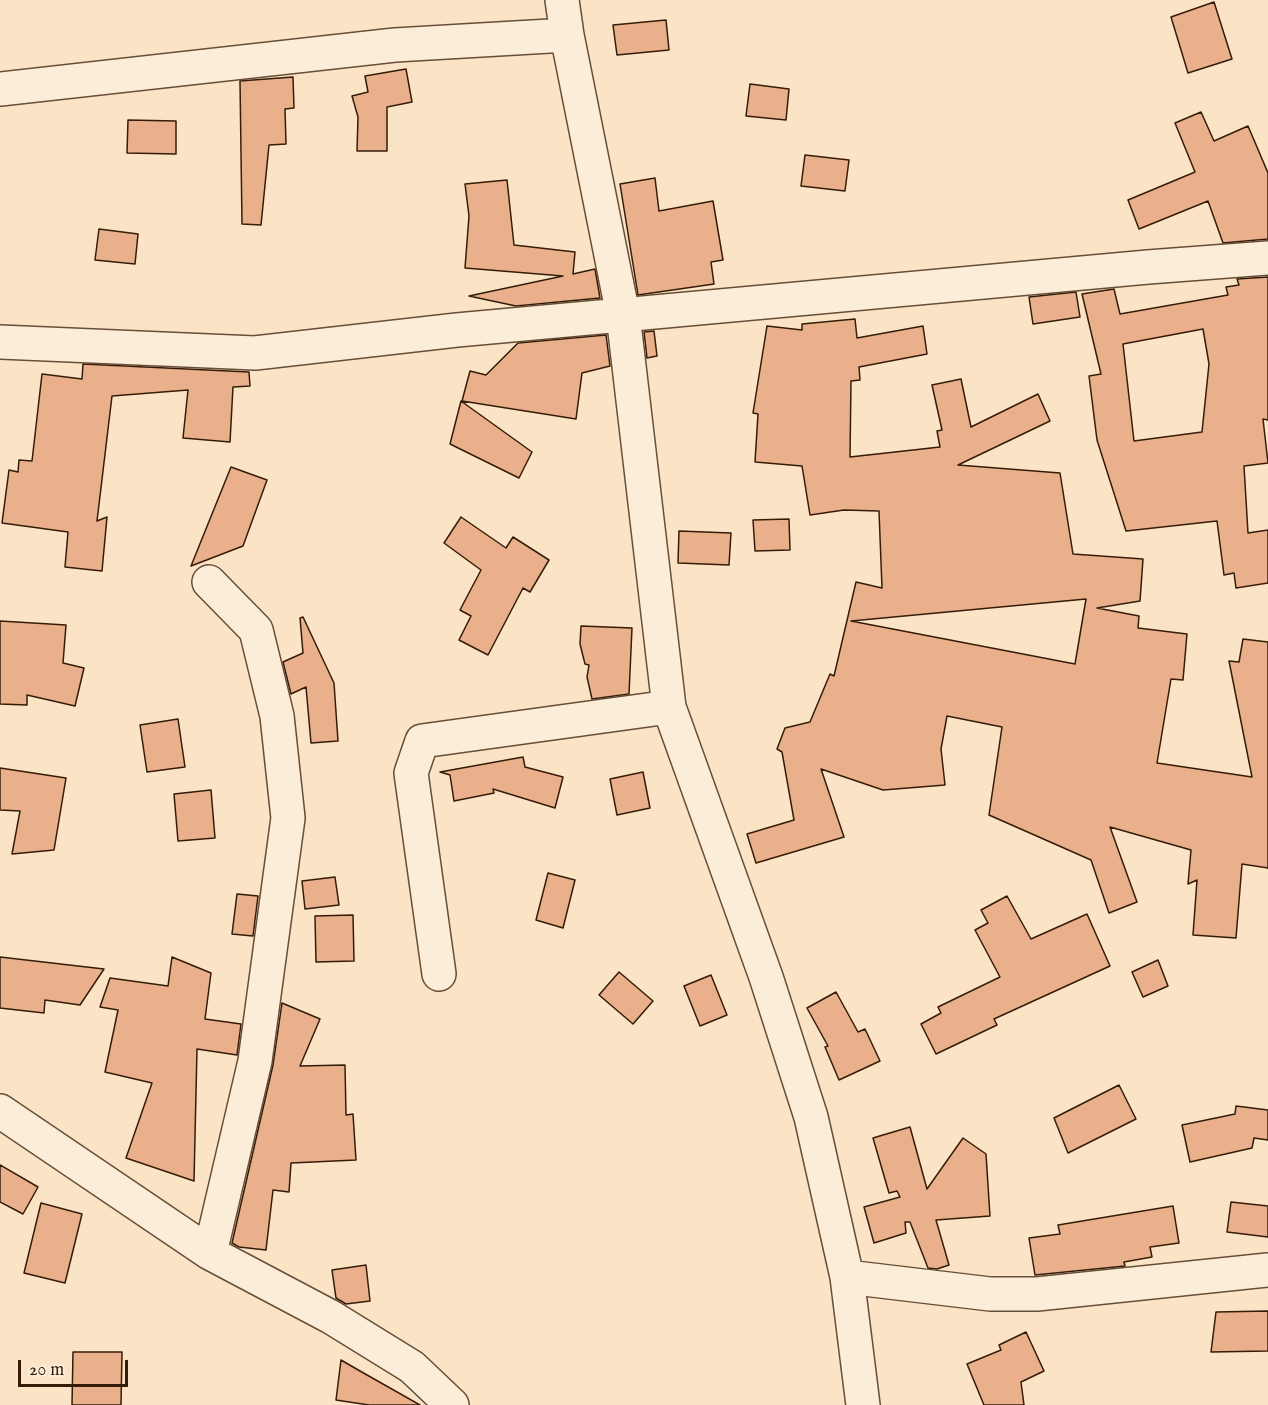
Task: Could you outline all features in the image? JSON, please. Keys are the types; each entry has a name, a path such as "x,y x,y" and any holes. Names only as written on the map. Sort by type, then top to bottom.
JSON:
{"street":[{"path":"562,0 623,315 669,707 766,977 811,1117 847,1277 863,1405"},
{"path":"0,89 395,45 567,35"},
{"path":"0,342 255,353 623,315 1268,258"},
{"path":"210,582 256,630 277,716 288,818 255,1061 210,1253"},
{"path":"439,974 411,773 422,741 669,707"},
{"path":"0,1111 210,1253 331,1317 412,1367 452,1405"},
{"path":"847,1277 990,1294 1037,1294 1268,1270"}],"building":[{"path":"1214,2 1232,59 1188,73 1171,17"},
{"path":"666,20 669,50 617,55 613,25"},
{"path":"406,69 412,102 387,107 387,151 357,151 358,117 352,96 368,92 365,76"},
{"path":"293,77 294,108 285,109 286,144 269,145 261,225 242,224 240,81"},
{"path":"750,84 789,89 786,120 746,116"},
{"path":"1201,112 1214,141 1248,126 1268,173 1268,239 1223,243 1208,201 1139,229 1128,200 1195,172 1175,123"},
{"path":"128,120 176,121 176,154 127,153"},
{"path":"805,155 849,160 845,191 801,186"},
{"path":"655,178 659,211 713,201 723,260 711,262 714,284 638,295 620,184"},
{"path":"507,180 514,245 575,252 573,274 595,269 600,298 516,306 469,296 563,276 465,268 469,216 465,184"},
{"path":"99,229 138,234 135,264 95,260"},
{"path":"1268,277 1268,420 1263,419 1268,463 1244,466 1248,533 1268,530 1268,583 1236,588 1234,573 1224,575 1217,521 1126,531 1097,440 1089,376 1101,374 1082,294 1114,289 1120,314 1228,295 1226,287 1239,285 1237,279","holes":["1203,329 1209,364 1202,432 1134,441 1123,344"]},
{"path":"1076,292 1080,317 1033,324 1029,297"},
{"path":"855,319 857,338 923,326 927,354 859,367 860,380 851,381 850,457 940,447 937,431 942,430 932,385 961,379 971,427 1038,394 1050,421 958,465 1060,473 1073,554 1143,559 1140,601 1097,608 1139,616 1138,628 1187,634 1183,680 1171,679 1157,763 1252,777 1229,661 1239,662 1243,639 1268,642 1268,868 1242,864 1236,938 1193,935 1197,880 1188,884 1191,850 1110,827 1137,902 1109,913 1091,860 989,815 1002,727 947,716 941,749 945,785 883,790 821,769 844,837 756,863 747,834 794,820 782,752 777,749 785,728 810,722 830,674 834,676 856,582 882,588 879,511 844,510 810,515 802,466 755,462 758,414 753,413 767,326 802,330 802,324","holes":["1086,599 1075,664 851,621"]},
{"path":"654,331 657,356 647,358 644,332"},
{"path":"606,335 610,366 582,373 576,419 462,401 470,371 486,375 518,343"},
{"path":"83,364 249,372 250,386 233,387 230,442 183,438 188,390 112,396 97,521 107,517 102,571 65,567 68,532 2,523 9,470 18,472 19,460 32,461 42,374 82,379"},
{"path":"461,401 532,452 519,478 450,444"},
{"path":"231,467 267,480 243,546 191,566"},
{"path":"461,517 506,548 513,537 549,560 530,592 523,588 488,655 459,640 471,616 460,610 481,570 444,543"},
{"path":"789,519 790,550 755,551 753,520"},
{"path":"679,531 731,533 729,565 678,563"},
{"path":"303,617 334,683 338,741 311,743 306,687 291,694 283,662 303,653 300,618"},
{"path":"0,621 66,625 63,663 84,668 75,706 27,695 27,705 0,704"},
{"path":"581,626 632,628 629,694 592,699 587,677 589,665 585,664 580,644"},
{"path":"178,719 185,767 147,772 140,725"},
{"path":"523,757 525,767 563,777 555,808 493,789 494,793 454,801 450,775 440,772"},
{"path":"0,768 66,778 54,850 12,854 20,811 0,810"},
{"path":"643,772 650,808 617,815 610,779"},
{"path":"211,790 215,838 178,841 174,794"},
{"path":"548,873 575,880 563,928 536,920"},
{"path":"335,877 339,905 305,909 302,881"},
{"path":"237,894 258,896 253,936 232,934"},
{"path":"1007,896 1031,939 1087,914 1110,966 994,1019 997,1025 936,1054 921,1024 941,1013 938,1007 1000,977 975,930 988,923 981,910"},
{"path":"353,915 354,961 316,962 315,916"},
{"path":"0,957 104,969 80,1005 45,1000 44,1013 0,1008"},
{"path":"172,957 211,973 205,1019 241,1024 237,1055 197,1049 194,1181 126,1158 152,1083 105,1072 118,1010 100,1007 110,978 168,986"},
{"path":"1158,960 1168,986 1143,997 1132,972"},
{"path":"619,972 653,1001 633,1024 599,995"},
{"path":"711,975 727,1015 700,1026 684,986"},
{"path":"836,992 858,1032 865,1029 880,1061 839,1080 825,1047 828,1046 807,1008"},
{"path":"282,1003 320,1019 300,1066 345,1065 346,1115 353,1114 356,1160 291,1163 289,1192 273,1190 266,1250 239,1247 232,1243 273,1065"},
{"path":"1119,1085 1136,1119 1068,1153 1054,1118"},
{"path":"1236,1106 1268,1110 1268,1140 1254,1138 1252,1148 1190,1162 1182,1125 1235,1114"},
{"path":"910,1127 927,1189 963,1138 986,1154 990,1216 936,1220 949,1265 937,1269 928,1268 910,1222 905,1222 906,1233 874,1243 864,1207 900,1197 897,1191 889,1193 873,1138"},
{"path":"0,1165 38,1187 23,1214 0,1202"},
{"path":"1231,1202 1268,1206 1268,1237 1227,1232"},
{"path":"41,1203 82,1214 65,1283 24,1273"},
{"path":"1173,1206 1179,1243 1150,1247 1152,1257 1124,1262 1125,1266 1035,1275 1029,1238 1060,1234 1058,1225"},
{"path":"366,1265 370,1301 346,1304 336,1298 332,1270"},
{"path":"1268,1311 1268,1351 1211,1352 1216,1312"},
{"path":"1026,1332 1044,1371 1021,1382 1024,1405 984,1405 967,1364 1001,1350 999,1345"},
{"path":"73,1352 122,1352 121,1405 72,1405"},
{"path":"341,1360 420,1405 369,1405 336,1400"}]}
